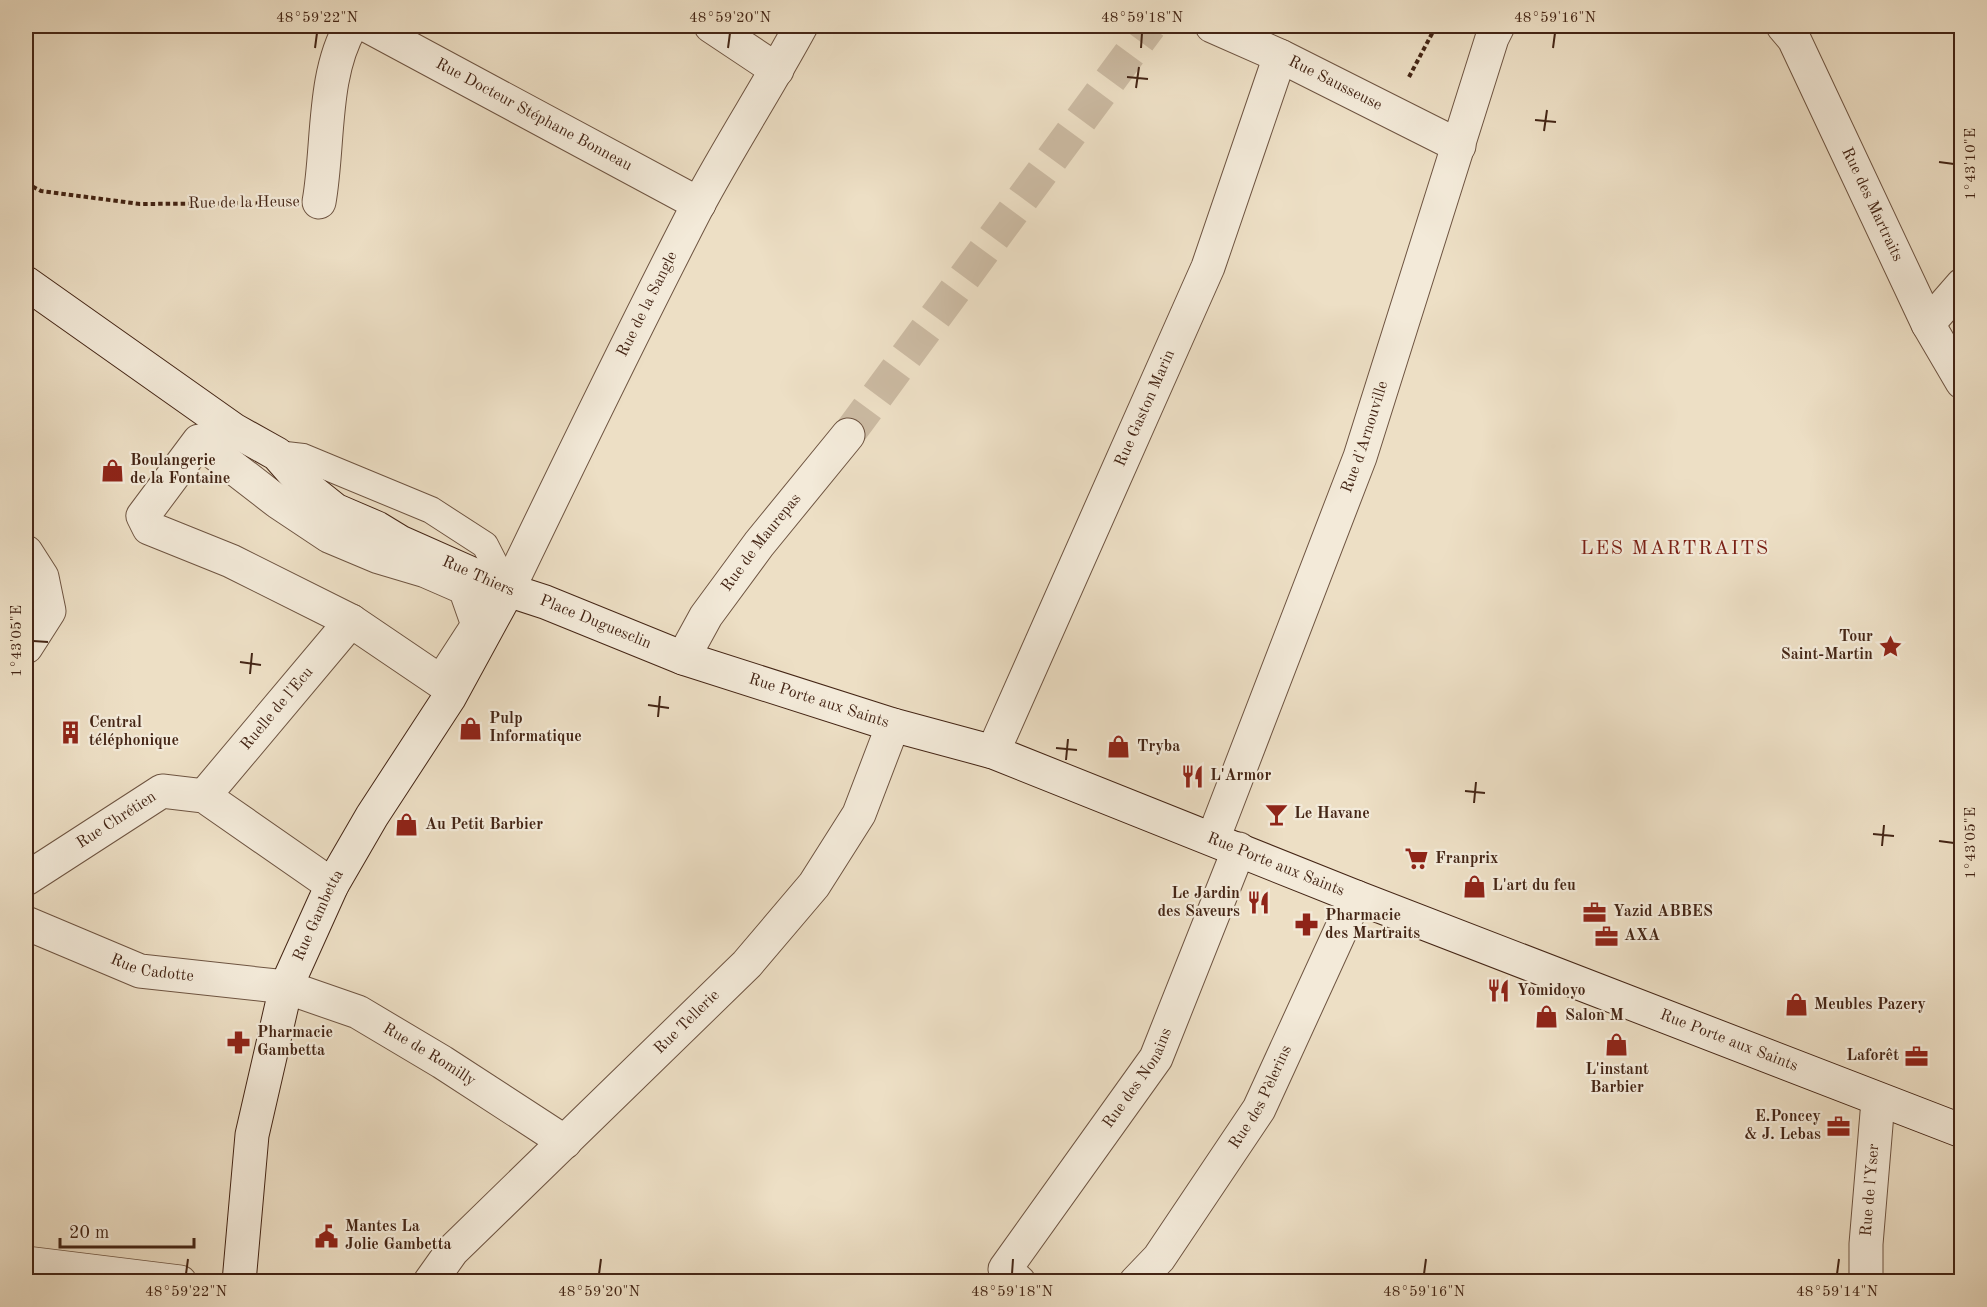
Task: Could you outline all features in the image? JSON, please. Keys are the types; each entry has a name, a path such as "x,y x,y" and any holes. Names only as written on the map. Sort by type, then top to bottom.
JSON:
{"street":[{"name":"Rue de la Heuse","path":"320,202 331,88 343,39 351,26"},
{"name":"Rue Docteur Stéphane Bonneau","path":"368,26 699,204"},
{"path":"711,26 777,70"},
{"name":"Rue de la Sangle","path":"508,590 609,380 699,204 801,26"},
{"name":"Rue Sausseuse","path":"1212,26 1280,56 1459,146"},
{"name":"Rue d'Arnouville","path":"1226,844 1360,457 1492,38 1498,26"},
{"name":"Rue des Martraits","path":"1783,26 1794,39 1928,324 1962,382"},
{"name":"Rue Gaston Marin","path":"993,752 1208,267 1280,56"},
{"name":"Rue Thiers","path":"26,283 234,430 277,454 304,486 335,510 508,590"},
{"path":"1928,324 1962,285"},
{"name":"Rue de Maurepas","path":"683,658 706,616 759,544 848,435"},
{"path":"199,441 278,502 329,536 379,557 426,571 465,588 478,625 441,682 351,621 231,561 149,528 143,516 199,441"},
{"path":"26,552 42,577 48,611 26,647"},
{"name":"Place Duguesclin","path":"508,590 545,602 683,658"},
{"name":"Rue Gambetta","path":"239,1281 252,1135 286,987 332,885 372,816 449,698 508,590"},
{"name":"Ruelle de l'Ecu","path":"204,796 351,621"},
{"name":"Rue Porte aux Saints","path":"683,658 893,725 993,752 1356,897 1878,1101 1962,1131"},
{"name":"Rue Tellerie","path":"430,1281 452,1251 747,964 814,885 859,814 893,725"},
{"name":"Rue Chrétien","path":"26,879 162,791 204,796 332,885"},
{"name":"Rue des Nonains","path":"1019,1281 1005,1269 1156,1058 1226,844"},
{"name":"Rue des Pèlerins","path":"1137,1281 1159,1258 1259,1108 1356,897"},
{"name":"Rue Cadotte","path":"26,922 140,971 286,987"},
{"name":"Rue de Romilly","path":"286,987 358,1012 442,1062 565,1142"},
{"name":"Rue de l'Yser","path":"1866,1281 1866,1244 1878,1101"},
{"path":"26,1263 180,1281"}],"path":[{"path":"1391,112 1436,26"},
{"name":"Rue de la Heuse","path":"26,183 41,190 140,204 320,202"}],"tunnel":[{"path":"848,435 1150,26"}],"place":[{"name":"Boulangerie de la Fontaine","path":"112,470"},
{"name":"Tour Saint-Martin","path":"1891,646"},
{"name":"Pulp Informatique","path":"471,728"},
{"name":"Central téléphonique","path":"71,732"},
{"name":"Tryba","path":"1119,747"},
{"name":"L'Armor","path":"1192,776"},
{"name":"Le Havane","path":"1276,814"},
{"name":"Au Petit Barbier","path":"407,825"},
{"name":"Franprix","path":"1417,859"},
{"name":"L'art du feu","path":"1474,886"},
{"name":"Le Jardin des Saveurs","path":"1258,903"},
{"name":"Yazid ABBES","path":"1595,912"},
{"name":"Pharmacie des Martraits","path":"1307,925"},
{"name":"AXA","path":"1606,936"},
{"name":"Yomidoyo","path":"1499,991"},
{"name":"Meubles Pazery","path":"1796,1005"},
{"name":"Salon M","path":"1547,1016"},
{"name":"Pharmacie Gambetta","path":"239,1042"},
{"name":"L'instant Barbier","path":"1617,1045"},
{"name":"Laforêt","path":"1917,1056"},
{"name":"E.Poncey & J. Lebas","path":"1839,1126"},
{"name":"Mantes La Jolie Gambetta","path":"327,1236"}],"district":[{"name":"LES MARTRAITS","path":"1675,549"}]}
